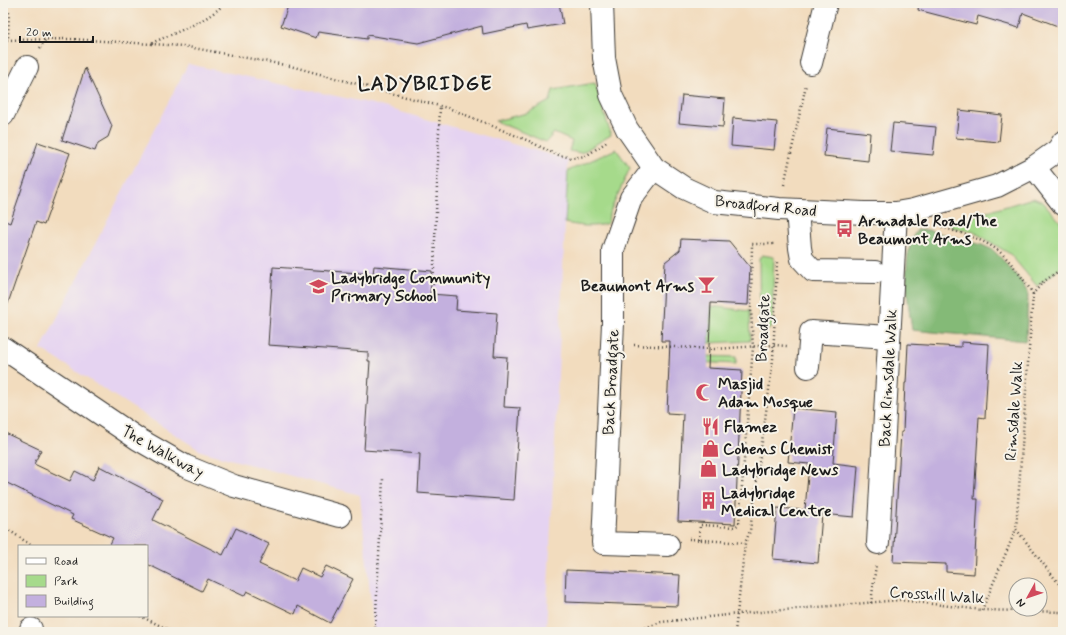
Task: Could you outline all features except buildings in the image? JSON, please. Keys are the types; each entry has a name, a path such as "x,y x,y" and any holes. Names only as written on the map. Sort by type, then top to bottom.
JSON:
{"street":[{"name":"Broadford Road","path":"602,3 604,58 611,95 627,129 654,168 684,188 714,202 788,209 864,213 904,212 997,186 1034,168 1058,150 1063,142"},
{"path":"811,63 826,3"},
{"path":"3,115 28,66"},
{"name":"Back Broadgate","path":"654,168 631,198 613,250 612,344 603,543 668,545"},
{"path":"1034,168 1063,204"},
{"path":"788,209 802,259 814,271 875,272"},
{"name":"Back Rimsdale Walk","path":"878,542 889,337 904,212"},
{"path":"809,357 811,332 889,337"},
{"name":"The Walkway","path":"3,348 138,440 184,466 234,486 340,516"}],"path":[{"path":"151,44 206,17 220,8 224,3"},
{"path":"3,7 9,12 8,40"},
{"path":"3,40 70,39 183,46 290,66 451,109 529,141 555,154 571,158 586,156 627,129"},
{"path":"699,540 700,525 735,527 739,524 753,347 751,309 752,244 778,244 788,209 811,63"},
{"path":"433,293 440,106"},
{"path":"904,212 925,223 971,236 997,249 1018,272 1033,294 1043,282 1063,268"},
{"name":"Broadgate","path":"735,632 745,543 750,530 773,360 777,260"},
{"name":"Rimsdale Walk","path":"982,610 1016,529 1033,294"},
{"path":"612,344 714,349 774,345 809,357"},
{"path":"375,632 383,479"},
{"path":"3,526 31,545"},
{"path":"1016,529 1063,589"},
{"path":"668,545 675,538 745,543"},
{"path":"871,603 878,542"},
{"name":"Crosshill Walk","path":"738,614 900,600 982,610 1063,612"},
{"path":"634,632 661,622 738,614"},
{"path":"142,617 173,632"}],"shaded area":[{"name":"Ladybridge Community Primary School","path":"188,64 373,104 568,160 546,632 374,632 360,495 201,451 41,349"}],"green space":[{"path":"595,83 611,135 581,153 569,151 572,141 554,133 546,142 495,121 527,113 550,101 553,90"},
{"path":"616,149 630,168 609,214 608,223 597,226 587,226 565,223 568,171"},
{"path":"1033,198 1043,202 1063,225 1063,266 1037,286 1010,254 974,232 951,227 951,223"},
{"path":"917,230 928,230 982,245 993,250 1003,260 1020,280 1028,293 1026,341 912,330 907,293 907,265 908,252"},
{"path":"762,255 774,257 772,326 760,335 759,259"},
{"path":"711,306 749,311 750,341 709,343"},
{"path":"674,355 736,357 736,364 676,361"}],"place":[{"name":"Armadale Road/The Beaumont Arms","path":"845,229"},
{"name":"Beaumont Arms","path":"707,285"},
{"name":"Ladybridge Community Primary School","path":"318,286"},
{"name":"Masjid Adam Mosque","path":"705,392"},
{"name":"Flamez","path":"711,426"},
{"name":"Cohens Chemist","path":"710,448"},
{"name":"Ladybridge News","path":"709,469"},
{"name":"Ladybridge Medical Centre","path":"708,501"}],"district":[{"name":"LADYBRIDGE","path":"425,83"}]}
